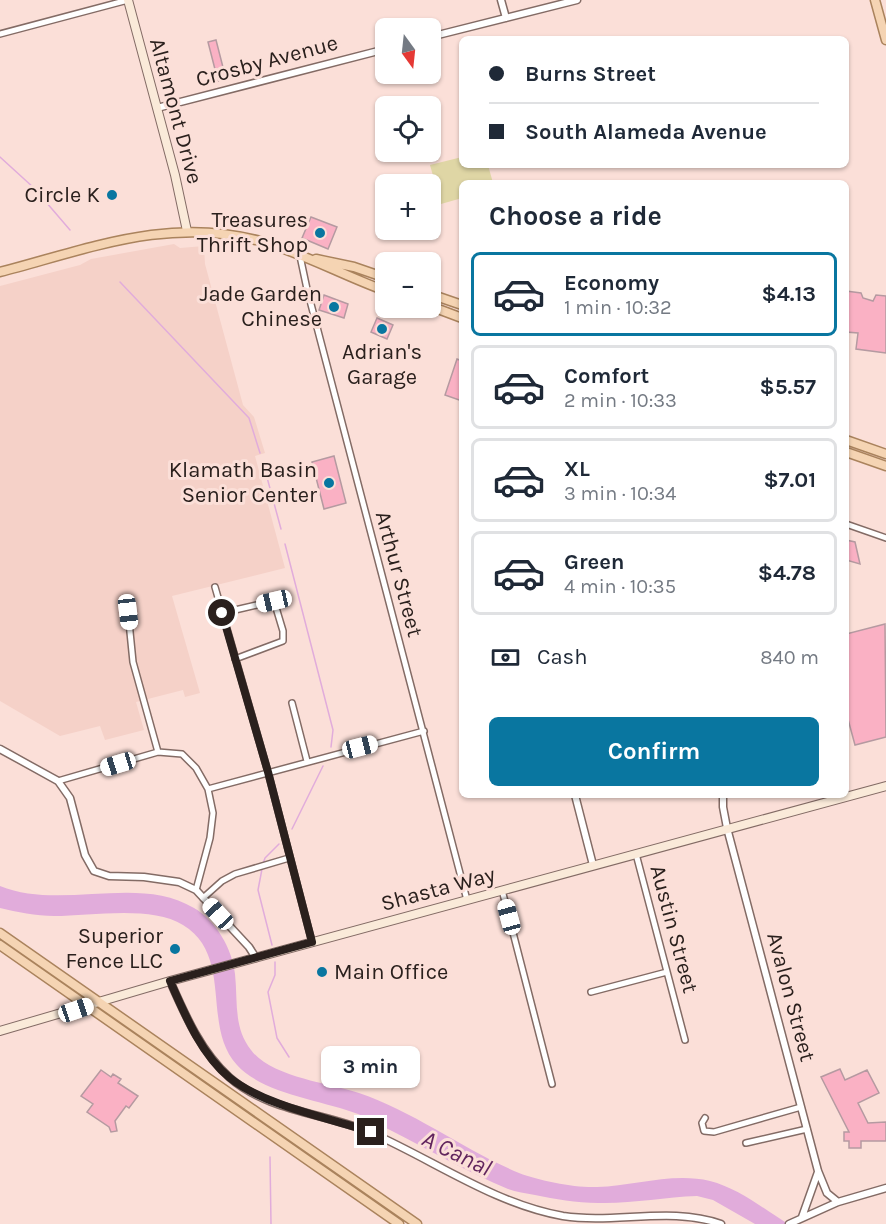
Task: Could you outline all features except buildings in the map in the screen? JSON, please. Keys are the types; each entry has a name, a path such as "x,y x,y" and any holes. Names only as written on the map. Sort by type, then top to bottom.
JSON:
{"main road":[{"name":"Altamont Drive","path":"128,0 187,231"},
{"path":"875,0 886,40"},
{"path":"0,272 122,240 187,231 209,231 264,242 375,287"},
{"path":"300,256 354,267 375,274"},
{"path":"441,298 459,304"},
{"path":"441,310 459,317"},
{"path":"849,441 886,454"},
{"path":"849,453 886,465"},
{"name":"Shasta Way","path":"849,796 886,786"},
{"name":"Shasta Way","path":"0,1031 234,963 841,798"},
{"path":"0,933 417,1224"},
{"path":"0,945 399,1224"}],"street":[{"path":"0,34 128,0"},
{"path":"501,0 506,18"},
{"path":"441,34 577,0"},
{"name":"Crosby Avenue","path":"157,108 375,52"},
{"name":"Arthur Street","path":"300,256 467,900"},
{"path":"849,526 886,538"},
{"path":"215,587 268,772 312,942"},
{"path":"222,613 274,601 284,631 283,641 235,659"},
{"path":"128,612 134,662 158,752"},
{"path":"292,702 307,761"},
{"path":"208,789 424,731"},
{"path":"0,748 58,781 70,798 85,855 94,871 109,876 144,877 179,882 196,890 249,947 256,958"},
{"path":"58,781 158,752 182,754 196,768 208,789 213,813 210,838 196,890"},
{"path":"575,798 593,866"},
{"name":"Avalon Street","path":"723,798 727,828 818,1172 827,1193 838,1202"},
{"name":"Austin Street","path":"636,854 685,1040"},
{"path":"203,898 222,881 235,874 289,858"},
{"path":"502,890 552,1084"},
{"path":"591,992 667,972"},
{"path":"170,981 184,1012 214,1060 230,1078 269,1100 371,1132 459,1177 538,1210 598,1219 694,1216 715,1223"},
{"path":"705,1118 702,1123 704,1131 714,1132 801,1107"},
{"path":"746,1143 807,1130"},
{"path":"802,1217 818,1172"},
{"path":"791,1223 838,1202 886,1188"}],"shaded area":[{"path":"459,158 459,168 489,168 492,180 459,180 459,199 441,204 441,174 433,174 430,165"},
{"path":"174,244 180,248 204,246 205,264 243,405 254,417 265,453 255,456 285,568 172,596 200,693 185,697 183,690 136,702 144,730 105,740 100,726 60,736 0,701 0,286 80,265 91,259"}],"water":[{"name":"A Canal","path":"0,886 24,893 48,895 149,894 172,898 194,908 209,920 227,945 235,974 237,1014 241,1032 251,1050 260,1059 286,1073 380,1101 519,1173 537,1179 588,1187 682,1178 710,1181 741,1194 788,1224 755,1224 713,1200 697,1196 590,1203 518,1192 463,1168 362,1116 277,1090 248,1075 237,1065 226,1049 208,954 198,938 183,925 155,915 138,913 54,916 13,911 0,908"}],"waterway":[{"path":"0,157 34,188 70,230"},
{"path":"120,282 249,418 260,453"},
{"path":"265,470 281,529"},
{"path":"285,544 333,730 331,747"},
{"path":"292,829 323,766"},
{"path":"263,864 265,858 279,844"},
{"path":"262,869 258,890 272,945"},
{"path":"275,962 275,975 268,992 277,1038 289,1057"},
{"path":"270,1157 271,1224"}],"place":[{"name":"Circle K","path":"112,195"},
{"name":"Treasures Thrift Shop","path":"320,233"},
{"name":"Jade Garden Chinese","path":"334,307"},
{"name":"Adrian's Garage","path":"382,329"},
{"name":"Klamath Basin Senior Center","path":"329,483"},
{"name":"Superior Fence LLC","path":"175,949"},
{"name":"Main Office","path":"322,972"}],"route":[{"path":"222,613 268,772 312,942 170,981 201,1043 230,1078 269,1100 371,1132"}]}
